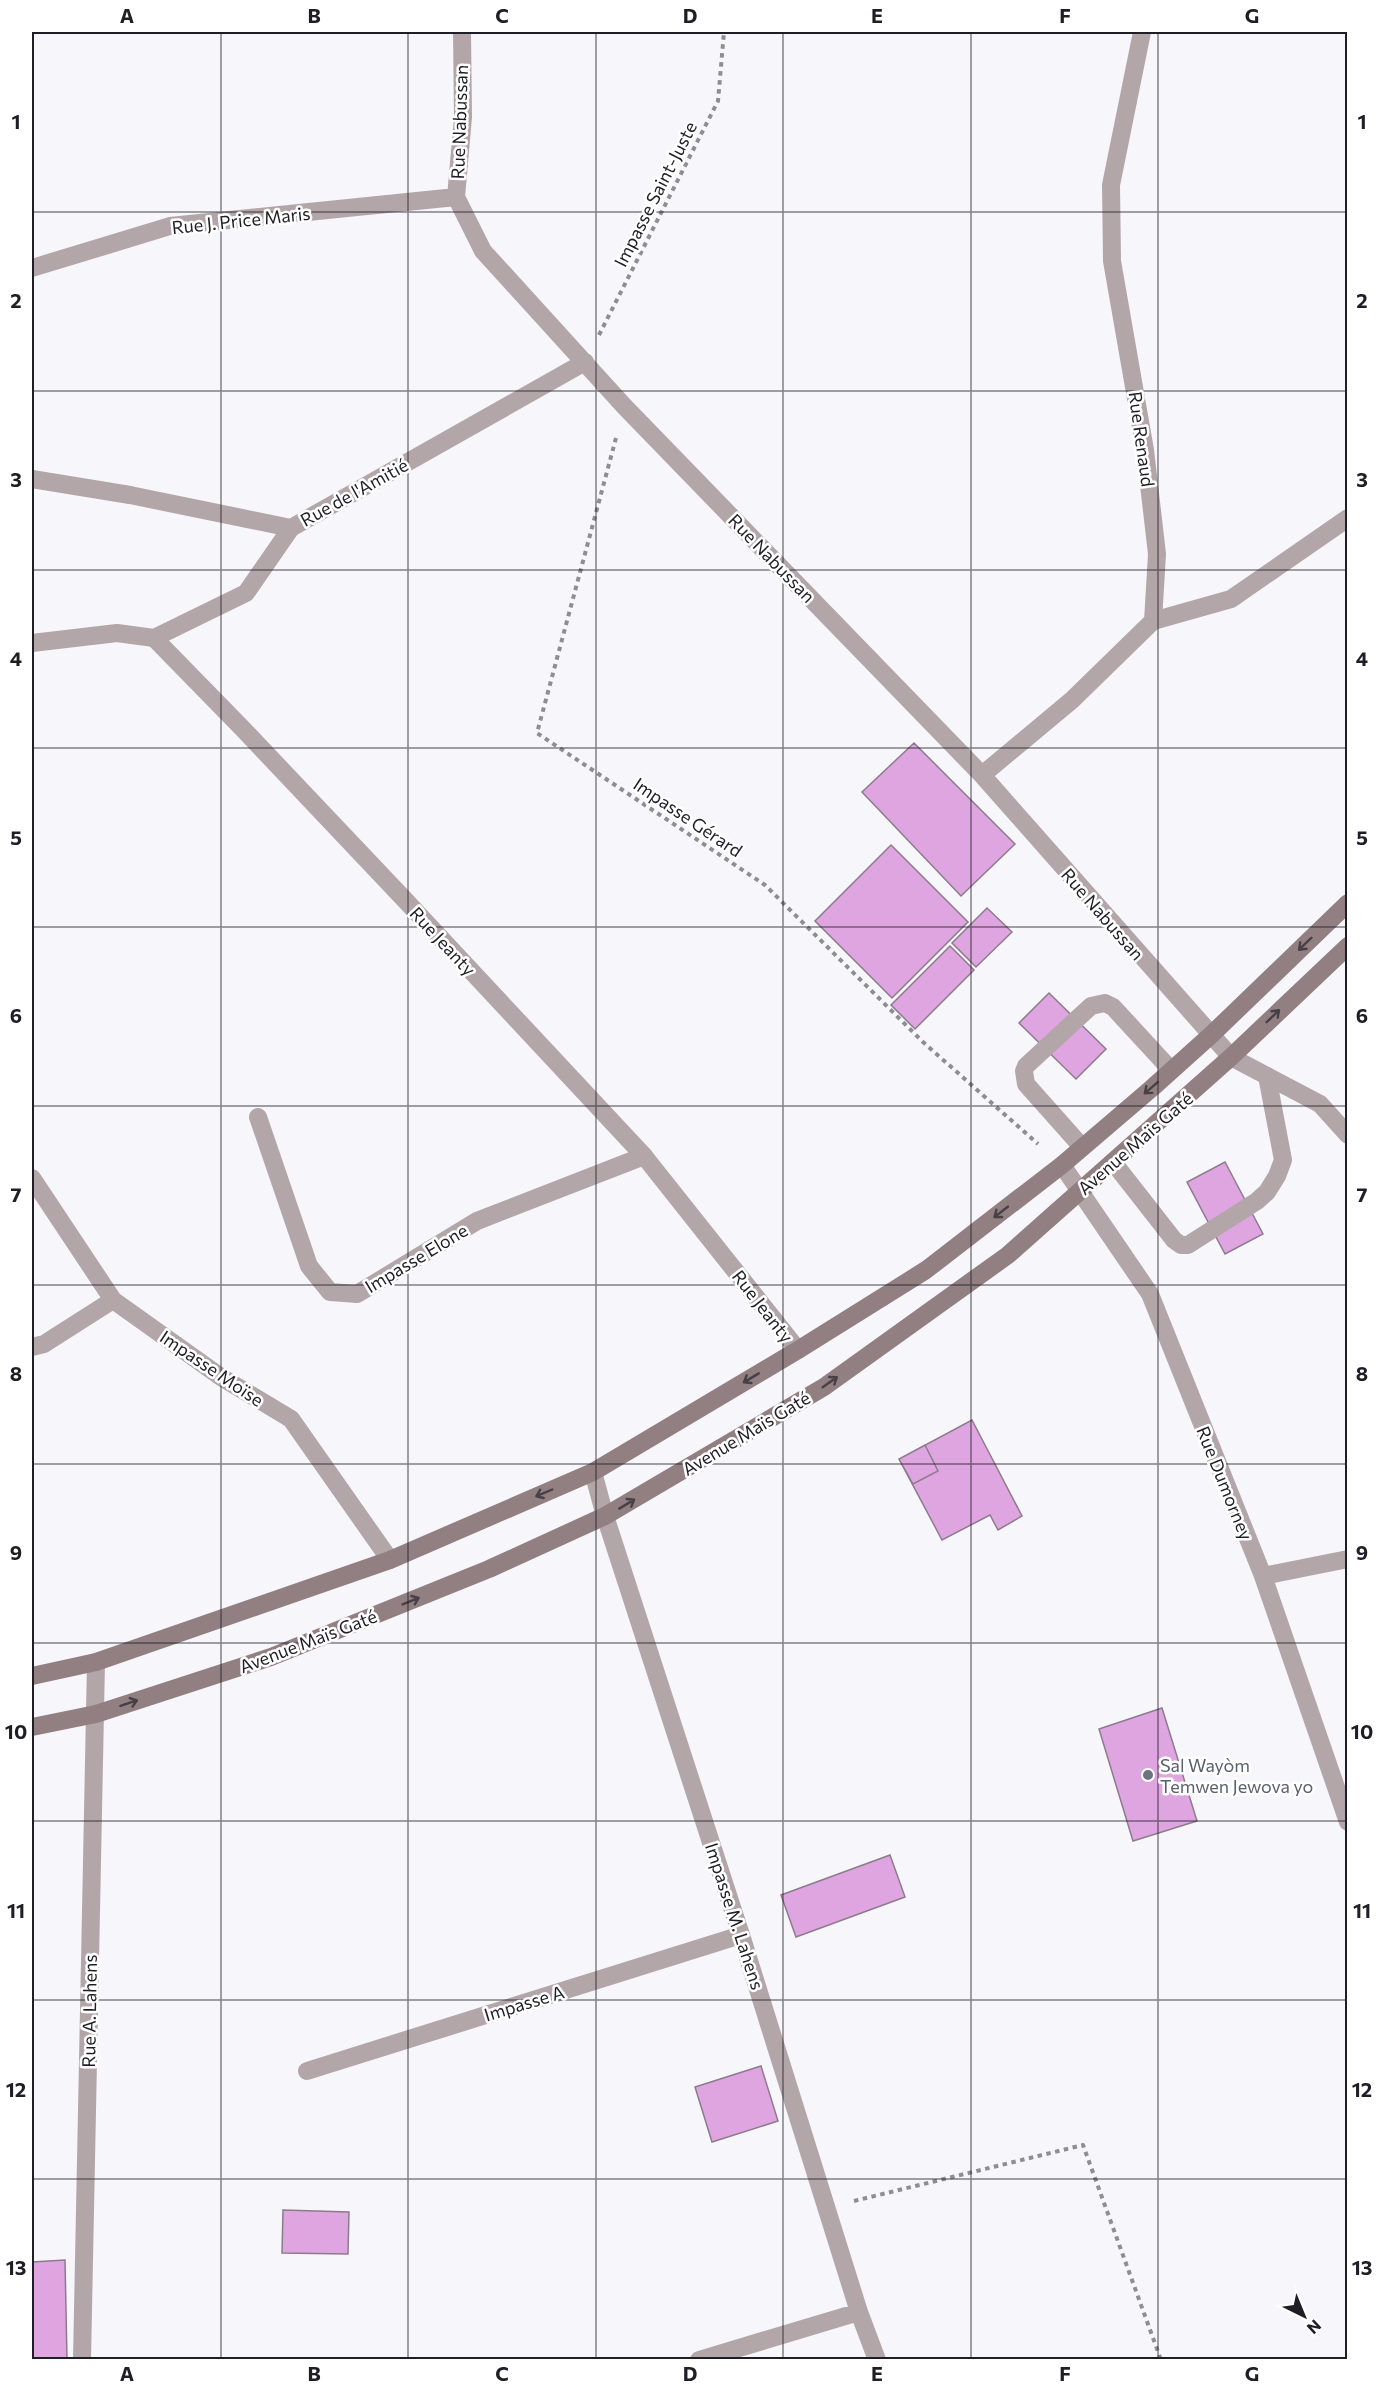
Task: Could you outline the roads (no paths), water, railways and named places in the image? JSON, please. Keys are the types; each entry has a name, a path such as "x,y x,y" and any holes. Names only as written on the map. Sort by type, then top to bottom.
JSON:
{"main road":[{"name":"Avenue Maïs Gaté","path":"32,1676 96,1662 390,1560 593,1472 798,1350 926,1270 1062,1165 1172,1070 1347,903"},
{"name":"Avenue Maïs Gaté","path":"32,1726 96,1714 271,1658 489,1569 605,1516 824,1387 1008,1255 1231,1057 1347,946"}],"street":[{"name":"Rue Nabussan","path":"462,32 463,117 456,197 483,251 624,406 982,776 1231,1057 1320,1104 1347,1135"},
{"name":"Rue Renaud","path":"1142,32 1111,185 1112,261 1147,462 1157,554 1153,621"},
{"name":"Rue J. Price Maris","path":"32,268 170,226 456,197"},
{"name":"Rue de l'Amitié","path":"32,479 130,495 291,528 585,362"},
{"path":"982,776 1071,700 1153,621 1231,599 1347,518"},
{"path":"32,643 117,633 154,638 246,593 291,528"},
{"name":"Rue Jeanty","path":"154,638 381,874 644,1156 798,1350"},
{"path":"1082,1147 1026,1084 1024,1071 1026,1066 1091,1006 1105,1003 1113,1007 1172,1070"},
{"path":"1113,1162 1174,1240 1181,1245 1188,1245 1257,1201 1277,1176 1283,1160 1267,1076"},
{"name":"Impasse Elone","path":"258,1118 309,1266 330,1292 357,1293 477,1221 644,1156"},
{"name":"Rue Dumorney","path":"1062,1165 1150,1294 1263,1576 1345,1810"},
{"name":"Impasse Moïse","path":"32,1178 113,1300 221,1377 291,1419 390,1560"},
{"path":"32,1347 44,1344 113,1300"},
{"name":"Impasse M. Lahens","path":"593,1472 605,1516 741,1935 858,2312 877,2360"},
{"path":"1263,1576 1347,1559"},
{"name":"Rue A. Lahens","path":"82,2360 96,1662"},
{"name":"Impasse A","path":"307,2071 741,1935"},
{"path":"699,2360 858,2312"}],"place":[{"name":"Sal Wayòm Temwen Jewova yo","path":"1148,1775"}]}
